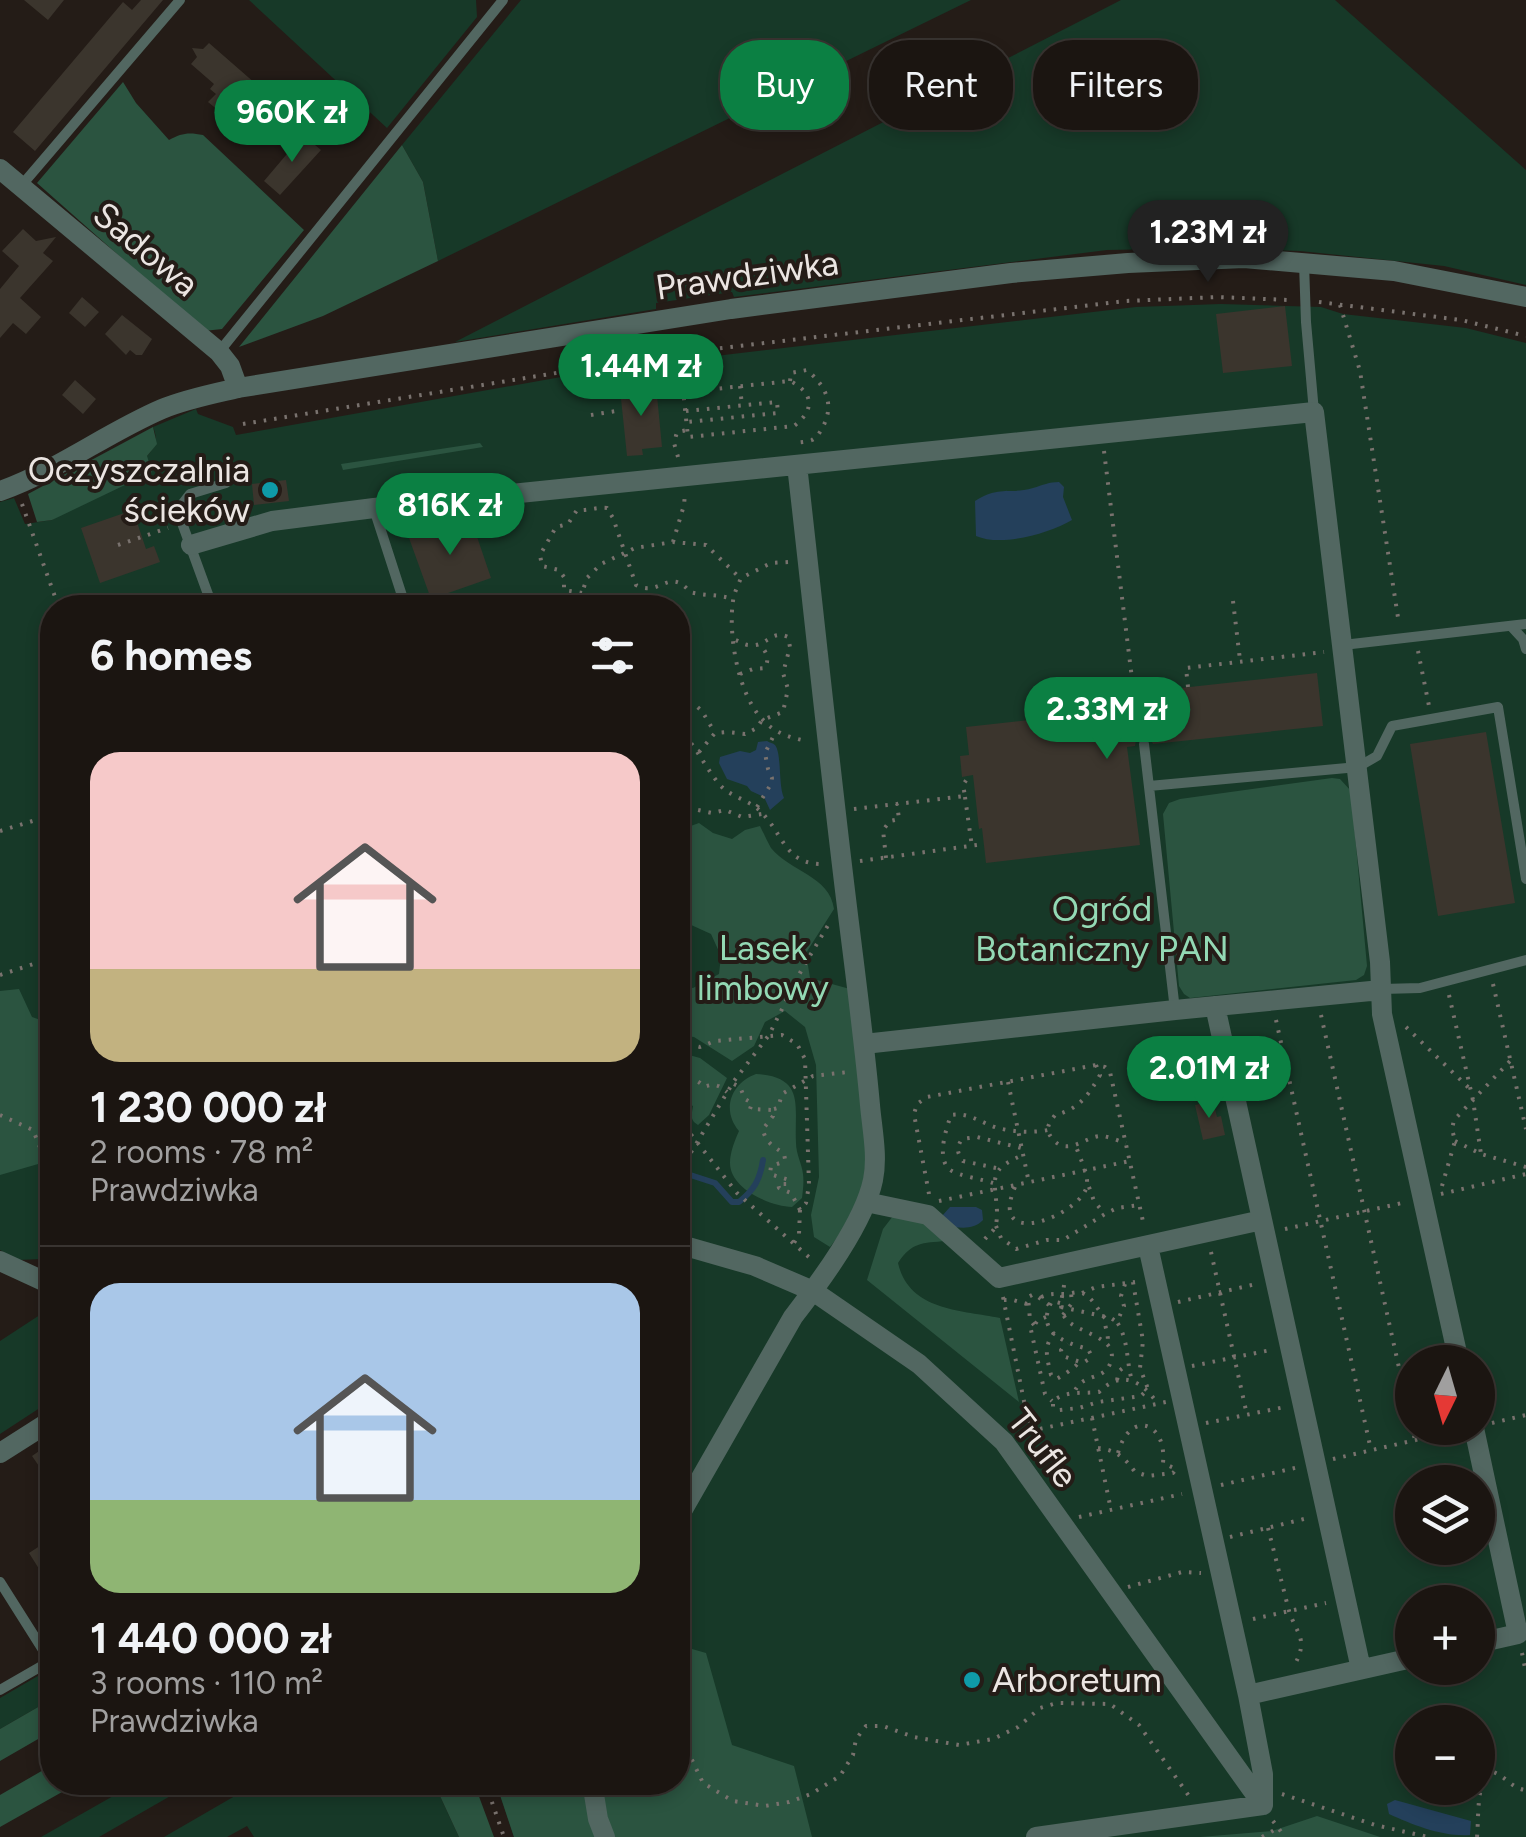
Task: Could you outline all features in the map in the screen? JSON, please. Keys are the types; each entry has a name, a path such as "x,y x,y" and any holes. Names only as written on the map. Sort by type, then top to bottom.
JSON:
{"street":[{"name":"Sadowa","path":"0,169 219,352 230,366 238,388"},
{"name":"Prawdziwka","path":"7,488 160,410 238,388 702,313 994,275 1244,258 1394,272 1526,297"},
{"path":"191,545 272,521 374,508 1314,412 1358,767 1380,962 1382,1014 1455,1345"},
{"path":"690,1497 793,1317 866,1202 873,1179 875,1157 864,1044 797,465"},
{"path":"864,1044 1380,990"},
{"path":"1216,1006 1361,1669"},
{"path":"866,1202 928,1214 999,1278 1207,1232 1264,1226"},
{"path":"1036,1837 1200,1813 1263,1796 1248,1695 1148,1246"},
{"name":"Trufle","path":"690,1247 755,1266 813,1291 920,1364 1004,1442 1263,1796"},
{"path":"0,1260 40,1279"},
{"path":"0,1453 40,1428"},
{"path":"1472,1445 1518,1634 1495,1639"},
{"path":"1248,1695 1395,1662"},
{"path":"594,1795 604,1837"}],"lane":[{"path":"21,186 180,0"},
{"path":"219,352 500,1"},
{"path":"1304,263 1314,412"},
{"path":"208,595 182,523 183,503 190,494 226,483"},
{"path":"374,508 402,595"},
{"path":"1344,647 1526,624"},
{"path":"1511,626 1526,649"},
{"path":"1149,786 1358,767 1378,756 1392,726 1498,707 1526,879"},
{"path":"1144,744 1175,1010"},
{"path":"1380,990 1420,988 1526,960"},
{"path":"0,1582 40,1643"},
{"path":"0,1690 40,1666"}],"path":[{"path":"244,424 680,352 1126,301 1218,297 1305,301 1461,320 1526,336"},
{"path":"1340,305 1360,371 1402,638"},
{"path":"670,343 672,354"},
{"path":"657,395 684,392 740,386 790,381 802,387 808,396 805,418 794,426 688,437 688,430 687,422 684,392 680,352"},
{"path":"790,381 791,373 808,370 821,383 828,399 829,412 823,428 812,440 796,443"},
{"path":"740,386 742,406"},
{"path":"686,412 777,402 778,413 687,422"},
{"path":"591,415 622,410"},
{"path":"672,542 684,505 687,475 674,443 677,432 688,430"},
{"path":"1102,434 1134,695"},
{"path":"7,488 54,595"},
{"path":"733,599 718,594 702,596 676,582 664,582 652,590 636,586 627,564 625,552 614,518 607,508 577,510 568,524 556,528 542,550 542,566 558,570 564,577 564,590 582,594 587,578 601,564 625,552 635,548 672,542 706,545 741,578"},
{"path":"118,545 182,523"},
{"path":"808,560 770,564 741,578 733,599 734,639 747,696 762,720 798,740 827,744"},
{"path":"1232,601 1240,662"},
{"path":"699,752 715,734 744,734 758,728 762,720 782,712 788,690 783,672 790,647 788,637 776,634 760,644 746,645 734,639"},
{"path":"1416,636 1432,720"},
{"path":"740,674 765,668 768,662 760,644"},
{"path":"1188,687 1186,668 1344,647"},
{"path":"690,704 702,711 715,734"},
{"path":"756,807 771,784 765,753 776,731"},
{"path":"690,742 720,785 756,807 774,827 786,850 803,862 842,863 984,844"},
{"path":"969,776 964,785 972,847"},
{"path":"835,811 965,796"},
{"path":"886,858 884,830 890,821 898,819 897,804"},
{"path":"690,813 725,810 742,817 762,814"},
{"path":"0,831 40,819"},
{"path":"690,1154 727,1092 769,1035 802,969 846,897"},
{"path":"0,975 40,962"},
{"path":"1490,970 1526,1129"},
{"path":"1446,981 1474,1100 1481,1154"},
{"path":"1317,996 1395,1347"},
{"path":"1271,1000 1371,1450"},
{"path":"1382,1014 1392,1014 1471,1090"},
{"path":"690,1045 700,1047 715,1041 769,1035 782,1035 797,1044 804,1059 809,1185 806,1203 800,1210"},
{"path":"1510,1061 1454,1120 1454,1141 1439,1195 1526,1170"},
{"path":"1048,1130 1054,1115 1068,1112 1086,1099 1100,1075 1096,1065"},
{"path":"1130,1161 931,1203 914,1114 917,1104 926,1097 1096,1065 1105,1067 1110,1072 1140,1205 1148,1246"},
{"path":"733,1083 752,1103 750,1109 773,1110 778,1108 782,1094 813,1076 846,1073 866,1066"},
{"path":"690,1077 704,1087 720,1085 727,1092"},
{"path":"1008,1082 1029,1182"},
{"path":"773,1110 763,1130 764,1138 784,1154 783,1162 771,1166 770,1174 788,1180 788,1184 778,1184 791,1193 800,1210 794,1244"},
{"path":"992,1182 953,1172 946,1166 942,1154 951,1116 962,1113 1007,1130 1048,1130"},
{"path":"0,1115 32,1130 40,1149"},
{"path":"1048,1130 1059,1144 1076,1146 1102,1136 1126,1143"},
{"path":"690,1134 737,1194 825,1272"},
{"path":"998,1169 963,1161 958,1154 962,1139 977,1137 1022,1148"},
{"path":"1454,1141 1526,1170"},
{"path":"1076,1146 1094,1201 1104,1214"},
{"path":"1023,1156 1006,1162 992,1182 1000,1238 1016,1249 1062,1240 1117,1208 1140,1205"},
{"path":"1016,1186 1008,1210 1016,1220 1033,1224 1070,1208 1088,1182"},
{"path":"1264,1226 1321,1220 1423,1198"},
{"path":"1079,1200 1094,1201"},
{"path":"970,1252 996,1226"},
{"path":"1207,1232 1246,1415"},
{"path":"1051,1267 1064,1283 1063,1315 1073,1326 1107,1344"},
{"path":"999,1278 1030,1431 1180,1399"},
{"path":"1041,1297 1155,1278"},
{"path":"1161,1305 1276,1279"},
{"path":"1134,1282 1143,1341 1140,1368 1158,1404"},
{"path":"1117,1322 1124,1306 1120,1296 1125,1284"},
{"path":"1063,1315 1072,1303 1071,1293"},
{"path":"1074,1393 1080,1381 1103,1372 1110,1364 1105,1318 1082,1293"},
{"path":"1035,1325 1030,1320 1028,1296 1041,1297 1049,1305"},
{"path":"1004,1300 1027,1304"},
{"path":"1054,1334 1046,1350 1051,1374 1056,1379 1091,1355 1088,1349 1068,1344 1048,1326 1046,1317 1052,1300 1117,1322 1128,1346 1132,1381"},
{"path":"1124,1306 1137,1309"},
{"path":"1046,1317 1038,1320 1032,1339 1046,1394 1054,1408 1118,1401 1141,1396 1148,1389"},
{"path":"1068,1344 1061,1350 1063,1356 1080,1362"},
{"path":"1174,1370 1290,1346"},
{"path":"1117,1380 1128,1364"},
{"path":"1053,1402 1060,1396 1099,1392 1117,1380 1132,1381 1148,1389"},
{"path":"1187,1427 1303,1403"},
{"path":"1495,1422 1526,1415"},
{"path":"1092,1418 1111,1510"},
{"path":"1118,1453 1124,1433 1141,1426 1154,1430 1161,1438 1163,1463 1176,1469"},
{"path":"1060,1522 1395,1445"},
{"path":"1098,1448 1114,1450 1134,1472 1148,1476 1173,1473 1185,1457 1193,1454"},
{"path":"1212,1540 1327,1514"},
{"path":"1268,1528 1302,1651 1287,1686"},
{"path":"1114,1596 1131,1584 1182,1572 1220,1575"},
{"path":"1232,1624 1346,1598"},
{"path":"690,1755 704,1782 733,1801 765,1806 811,1794 840,1776 852,1756 856,1738 866,1726 883,1726 914,1737 959,1745 994,1739 1018,1728 1040,1708 1058,1703 1110,1704 1139,1725 1200,1813"},
{"path":"1477,1837 1484,1775 1498,1772 1526,1790"},
{"path":"489,1795 504,1837"},
{"path":"1263,1796 1428,1837"},
{"path":"1262,1837 1278,1828 1285,1837"}],"green space":[{"path":"249,0 476,0 477,17 387,128"},
{"path":"521,0 971,0 889,40 869,40 869,50 849,60 849,40 720,40 720,123 438,261 423,182 402,145"},
{"path":"1121,0 1335,0 1526,170 1526,285 1444,266 1300,251 1107,250 734,297 732,292 656,303 656,309 455,342 869,129 1013,130 1013,55 1033,45 1033,130 1198,130 1198,40 1043,40"},
{"path":"123,82 169,140 185,134 203,135 304,230 222,329 204,331 37,183"},
{"path":"402,145 423,182 438,261 323,316 239,347"},
{"name":"Ogród Botaniczny PAN","path":"1221,304 1321,307 1343,314 1466,328 1526,343 1526,1837 514,1837 500,1795 690,1795 690,595 40,595 40,1259 18,1260 0,1250 0,502 14,498 25,524 52,520 147,456 155,442 153,427 196,409 198,414 233,427 236,435 617,367 672,361 676,368 686,367 690,359 1136,307"},
{"path":"153,427 157,444 147,456 152,472 52,520 37,522 28,494"},
{"path":"480,443 483,447 343,470 341,464"},
{"path":"1340,779 1351,791 1367,966 1364,975 1356,980 1190,998 1179,986 1163,814 1169,803"},
{"name":"Lasek limbowy","path":"699,823 732,839 760,826 771,848 817,881 831,898 834,909 806,953 810,978 850,989 870,1168 855,1214 830,1247 814,1237 811,1215 819,1177 816,1065 805,1027 785,1011 765,1022 754,1046 732,1061 690,1036 690,987 719,974 721,956 711,934 690,924 690,826"},
{"path":"19,989 32,1017 40,1020 40,1163 0,1175 0,991"},
{"path":"690,1055 727,1078 709,1115 698,1125 692,1119"},
{"path":"756,1074 783,1081 794,1096 796,1147 803,1183 802,1198 792,1207 753,1194 732,1172 731,1155 739,1131 731,1114 731,1098 740,1084"},
{"path":"893,1216 926,1224 946,1241 918,1245 898,1263 913,1291 953,1310 1000,1318 1019,1402 867,1280 883,1229"},
{"path":"40,1315 40,1408 0,1434 0,1341"},
{"path":"690,1648 706,1653 732,1745 794,1766 812,1837 514,1837 500,1795 690,1795"},
{"path":"40,1675 40,1706 0,1729 0,1698"},
{"path":"40,1706 40,1738 0,1761 0,1729"},
{"path":"40,1772 40,1795 57,1795 0,1827 0,1795"},
{"path":"115,1795 172,1795 99,1837 41,1837"},
{"path":"237,1795 440,1795 459,1837 254,1837 247,1826 227,1837 164,1837"},
{"path":"440,1795 478,1795 494,1837 459,1837"},
{"path":"1317,1816 1380,1837 1200,1837 1272,1831"}],"water":[{"path":"1059,482 1064,487 1063,497 1072,520 1024,537 998,540 976,536 975,501 991,493"},
{"path":"767,741 777,749 784,798 770,810 764,797 727,779 719,763 720,757 740,751 750,753 756,750 758,742"},
{"path":"950,1207 976,1207 982,1210 983,1220 965,1228 953,1227 942,1216"},
{"path":"1395,1800 1395,1805 1413,1805 1471,1821 1470,1835 1418,1826 1389,1814 1387,1804"}],"building":[{"path":"24,0 64,0 48,20"},
{"path":"141,0 163,0 35,151 13,132 123,2 132,10"},
{"path":"209,43 263,90 259,105 249,106 245,111 235,103 224,115 208,102 216,94 210,89 214,84 191,64 197,57 192,48 203,49"},
{"path":"303,135 321,150 280,195 264,181"},
{"path":"23,229 36,241 56,237 43,253 53,261 20,298 41,317 26,334 13,323 0,338 0,289 19,266 2,251"},
{"path":"82,297 99,312 85,327 69,313"},
{"path":"1285,306 1292,366 1223,373 1216,314"},
{"path":"122,315 152,339 142,355 130,350 126,355 105,334"},
{"path":"75,380 96,399 83,414 62,395"},
{"path":"656,385 662,447 642,449 643,455 627,456 620,389"},
{"name":"Oczyszczalnia ścieków","path":"286,480 289,501 254,505 252,484"},
{"path":"133,510 146,549 154,546 160,562 100,583 81,528"},
{"path":"470,516 491,578 442,595 430,595 409,538"},
{"path":"1317,673 1323,726 1153,744 1144,735 1136,740 1135,746 1127,747 1140,845 986,863 973,775 962,777 960,756 969,755 966,727 1146,707 1144,692"},
{"path":"1486,732 1515,903 1438,916 1410,744"},
{"path":"1213,1101 1225,1135 1203,1140 1195,1105"},
{"path":"40,1450 40,1468 32,1456"},
{"path":"40,1546 40,1570 29,1553"}],"waterway":[{"path":"690,1175 715,1183 732,1202 739,1202 756,1184 763,1160"}],"place":[{"name":"Oczyszczalnia ścieków","path":"270,490"},
{"name":"Arboretum","path":"972,1680"}]}
